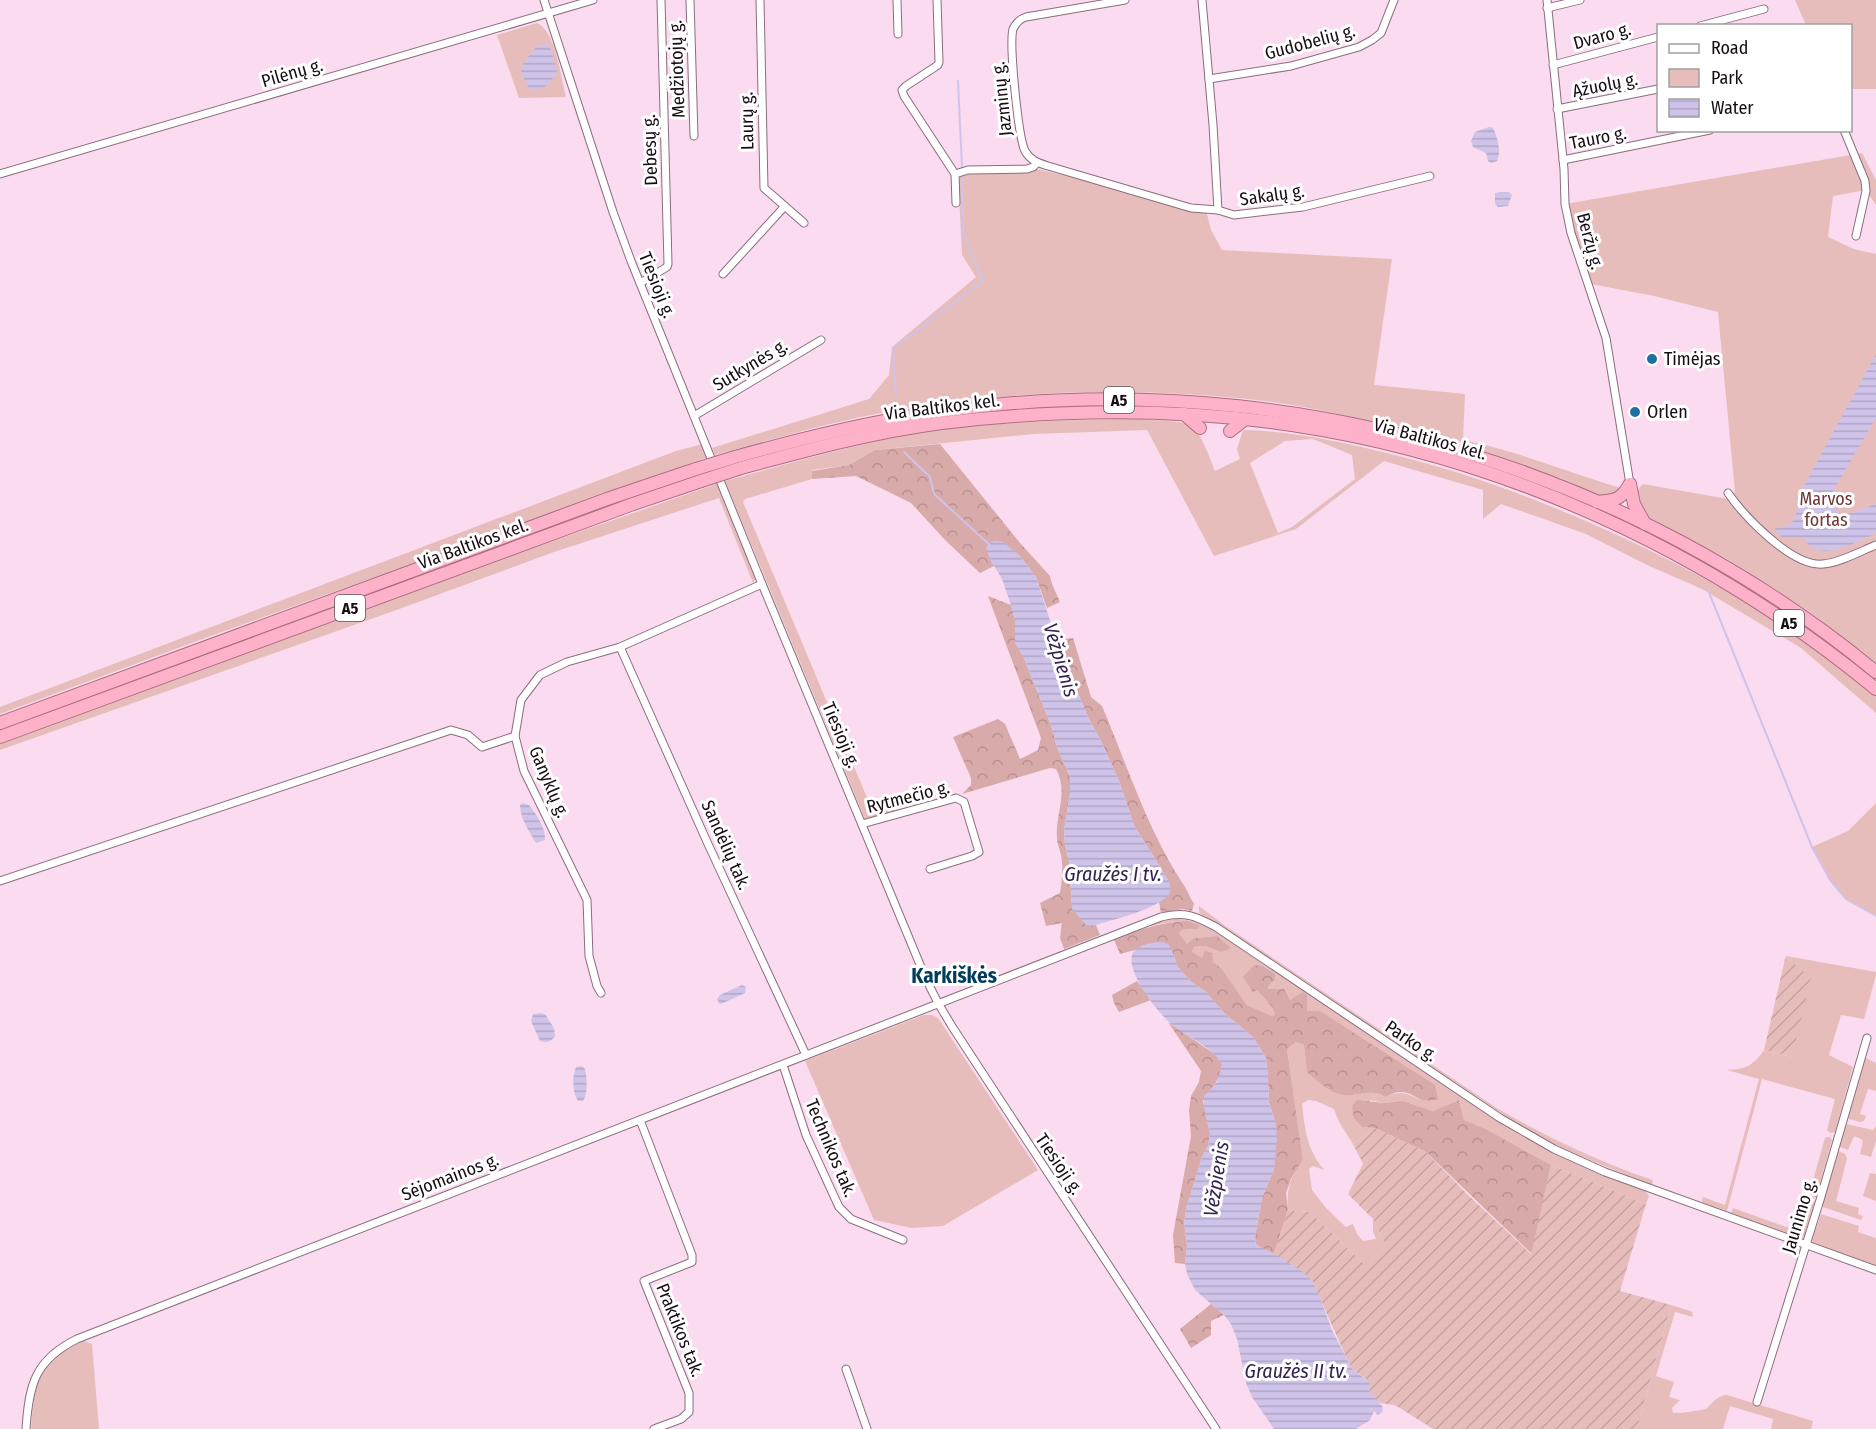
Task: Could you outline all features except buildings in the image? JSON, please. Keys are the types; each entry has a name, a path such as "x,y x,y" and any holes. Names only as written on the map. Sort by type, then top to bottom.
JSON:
{"highway":[{"name":"Via Baltikos kel.","path":"0,723 607,499 698,475 862,424 940,411 1041,401 1164,401 1247,406 1403,435 1467,453 1526,473 1598,502 1713,560 1812,624 1876,672"},
{"name":"Via Baltikos kel.","path":"738,462 940,424 1025,415 1082,412 1184,414 1314,429 1414,452 1517,483 1586,511 1666,549 1748,596 1798,629 1876,689"},
{"path":"1184,414 1200,428"},
{"path":"1230,431 1244,420"},
{"name":"Via Baltikos kel.","path":"0,737 622,508 698,475"},
{"path":"1598,502 1618,499 1624,495 1630,484"},
{"path":"1630,484 1634,504 1646,525"}],"street":[{"name":"Tiesioji g.","path":"544,0 613,212 640,283 926,979 938,1003 1216,1429"},
{"name":"Pilėnų g.","path":"0,174 593,0"},
{"name":"Debesų g.","path":"640,283 667,267 668,264 661,0"},
{"name":"Medžiotojų g.","path":"690,0 694,136"},
{"name":"Laurų g.","path":"760,0 764,188 804,223"},
{"path":"897,0 898,34"},
{"path":"937,0 938,65 903,90 904,96 955,174 956,203"},
{"name":"Jazminų g.","path":"1036,163 1026,152 1020,132 1012,43 1014,27 1026,17 1125,0"},
{"name":"Sakalų g.","path":"1202,0 1218,210 1234,215 1303,207 1430,176"},
{"name":"Gudobelių g.","path":"1209,79 1291,66 1359,47 1381,33 1394,0"},
{"path":"1547,4 1580,0"},
{"name":"Beržų g.","path":"1547,4 1563,160 1565,204 1586,283 1606,338 1630,484"},
{"path":"1708,24 1764,9"},
{"name":"Dvaro g.","path":"1553,65 1657,38"},
{"name":"Ąžuolų g.","path":"1557,109 1657,89"},
{"name":"Tauro g.","path":"1563,160 1700,132"},
{"path":"1845,132 1865,181 1866,191 1856,236"},
{"path":"955,174 968,170 1026,169 1036,163 1191,208 1218,210"},
{"path":"723,274 785,206"},
{"name":"Sutkynės g.","path":"694,416 821,340"},
{"path":"1728,493 1746,517 1771,540 1797,556 1812,562 1823,564 1876,545"},
{"name":"Ganyklų g.","path":"601,993 594,979 589,956 587,900 524,771 515,736 522,700 540,675 567,662 620,647 762,584"},
{"name":"Sandėlių tak.","path":"620,647 806,1055"},
{"path":"0,881 451,730 468,735 482,747 515,736"},
{"name":"Rytmečio g.","path":"862,824 956,798 964,801 979,852 930,868"},
{"name":"Parko g.","path":"938,1003 1161,917 1178,914 1195,916 1216,927 1500,1118 1535,1138 1605,1172 1876,1270"},
{"name":"Sėjomainos g.","path":"26,1429 30,1389 35,1375 43,1363 55,1352 77,1338 938,1003"},
{"name":"Jaunimo g.","path":"1757,1402 1823,1190 1867,1038"},
{"name":"Technikos tak.","path":"783,1065 806,1135 839,1207 851,1219 903,1240"},
{"name":"Praktikos tak.","path":"640,1119 692,1255 692,1262 644,1281 689,1393 688,1412 681,1419 654,1429"},
{"path":"846,1369 867,1429"}],"green space":[{"path":"1795,0 1876,0 1876,89 1852,89 1852,24 1806,24"},
{"path":"537,23 549,35 553,45 566,97 519,98 497,35"},
{"name":"Marvos fortas","path":"1862,153 1876,180 1876,205 1866,190 1833,196 1828,237 1854,249 1876,254 1876,663 1807,610 1767,584 1729,560 1647,517 1644,513 1637,496 1643,484 1728,499 1735,492 1718,312 1654,296 1586,283 1565,204"},
{"path":"1037,169 1206,210 1211,230 1222,250 1392,259 1374,385 1465,394 1463,440 1524,456 1624,489 1610,498 1468,446 1329,412 1265,401 1125,392 1032,394 893,411 848,420 715,455 712,448 869,399 889,375 892,347 976,277 962,255 958,175 962,173 1026,172"},
{"path":"1163,420 1190,425 1201,439 1215,471 1240,459 1237,449 1243,430 1280,432 1354,445 1426,463 1526,496 1655,553 1770,617 1825,655 1876,696 1876,713 1801,648 1702,589 1647,565 1586,534 1501,504 1483,519 1483,490 1384,461 1296,529 1214,556 1147,430 1034,434 875,450 849,465 812,470 812,479 745,499 743,502 868,800 881,807 906,810 869,820 865,819 725,481 846,448 920,433 1000,424","holes":["1313,439 1352,455 1355,479 1292,527 1278,533 1250,463 1285,441"]},
{"path":"703,444 708,457 0,714 0,707 676,451"},
{"path":"940,444 1020,543 1050,576 1060,602 1047,608 1036,577 1019,555 990,559 994,566 980,573 911,503 856,476 812,479 812,471 849,465 875,450"},
{"path":"690,476 691,479 0,731 0,728"},
{"path":"719,483 756,577 753,583 719,498 554,552 0,750 0,744 479,567"},
{"path":"988,596 1011,605 1015,620 1015,643 1023,656 1070,777 1070,794 1064,830 1072,908 1093,926 1096,925 1100,935 1064,949 1060,938 1062,923 1046,926 1040,903 1060,893 1062,862 1057,842 1057,829 1062,795 1060,778 1056,769 1050,768 962,794 971,785 971,778 953,737 998,719 1005,724 1020,759 1038,750 1041,738"},
{"path":"1073,638 1091,697 1102,706 1160,845 1194,903 1192,911 1182,909 1161,913 1159,902 1169,894 1168,880 1134,825 1119,781 1088,717 1056,640"},
{"path":"1876,803 1876,916 1846,899 1830,880 1812,847 1848,831"},
{"path":"1199,906 1498,1109 1574,1148 1653,1180 1652,1185 1567,1151 1518,1124 1199,913"},
{"path":"1177,919 1196,922 1224,937 1488,1114 1540,1146 1594,1172 1644,1189 1649,1196 1646,1204 1551,1165 1486,1129 1464,1120 1459,1100 1433,1111 1403,1101 1384,1103 1370,1100 1362,1127 1375,1128 1353,1144 1339,1122 1334,1109 1308,1100 1302,1104 1306,1131 1310,1147 1324,1170 1313,1166 1309,1169 1312,1190 1326,1208 1346,1227 1353,1224 1363,1241 1376,1239 1373,1219 1384,1242 1363,1263 1310,1212 1288,1210 1290,1183 1303,1159 1287,1049 1296,1042 1304,1045 1307,1072 1355,1095 1370,1092 1385,1097 1403,1093 1421,1100 1307,1011 1307,995 1290,1000 1268,989 1268,986 1275,980 1253,992 1257,990 1275,1014 1272,1016 1247,1005 1221,969 1213,962 1202,959 1192,952 1194,947 1205,946 1221,952 1217,936 1194,938 1187,944 1178,934 1181,930 1191,930 1199,925 1179,922 1145,927"},
{"path":"1187,921 1199,925 1198,929 1181,930 1179,934 1187,944 1194,938 1217,936 1231,948 1221,952 1205,946 1194,947 1192,952 1202,958 1205,951 1212,953 1213,962 1221,968 1247,1005 1272,1016 1275,1014 1272,1007 1257,990 1253,992 1243,977 1254,965 1262,966 1275,974 1275,980 1268,986 1268,989 1284,989 1290,1000 1303,992 1307,995 1307,1011 1320,1011 1435,1085 1438,1099 1431,1100 1400,1092 1385,1097 1369,1092 1354,1095 1338,1094 1307,1072 1304,1045 1296,1042 1287,1049 1303,1159 1286,1193 1288,1210 1274,1254 1256,1244 1255,1237 1262,1198 1274,1169 1276,1125 1269,1102 1266,1058 1253,1037 1224,1013 1206,992 1190,981 1177,966 1174,955 1145,945 1120,954 1114,940 1150,927"},
{"path":"1786,956 1876,972 1876,975 1864,1019 1841,1015 1829,1055 1853,1067 1835,1132 1831,1133 1827,1130 1835,1099 1762,1079 1727,1211 1703,1203 1702,1200 1703,1197 1725,1205 1759,1079 1727,1070 1748,1066 1764,1050 1792,1057 1791,961 1785,959"},
{"path":"1785,959 1791,961 1811,978 1792,1057 1764,1050"},
{"path":"1137,981 1151,1000 1119,1012 1112,995"},
{"path":"924,1015 938,1018 1038,1170 943,1226 912,1228 874,1220 805,1061"},
{"path":"1168,1022 1216,1055 1222,1064 1218,1079 1203,1101 1210,1134 1186,1209 1185,1264 1175,1263 1173,1235 1191,1136 1189,1110 1191,1096 1199,1082 1201,1071"},
{"path":"1864,1057 1876,1063 1876,1091 1868,1089 1860,1114 1866,1116 1864,1121 1860,1122 1849,1119 1847,1115"},
{"path":"1357,1100 1384,1103 1403,1101 1433,1111 1459,1100 1464,1120 1486,1129 1551,1165 1532,1254 1426,1152 1375,1128 1362,1127 1354,1118 1352,1107"},
{"path":"1846,1124 1873,1130 1876,1126 1876,1141 1871,1157 1860,1154 1863,1140 1854,1136 1848,1150 1840,1147"},
{"path":"1375,1128 1426,1152 1531,1254 1551,1165 1646,1204 1620,1291 1671,1305 1637,1429 1433,1429 1400,1408 1380,1403 1372,1396 1366,1379 1352,1369 1313,1282 1274,1254 1288,1210 1310,1212 1363,1263 1384,1242 1373,1219 1348,1194 1363,1164 1353,1144"},
{"path":"1827,1137 1832,1140 1814,1198 1810,1195 1810,1191"},
{"path":"1839,1151 1845,1154 1847,1159 1836,1201 1859,1208 1858,1214 1863,1216 1861,1220 1823,1207 1822,1202"},
{"path":"1870,1173 1876,1174 1876,1201 1863,1196"},
{"path":"1807,1202 1814,1202 1814,1205 1804,1237 1799,1238 1731,1213 1733,1208 1798,1231"},
{"path":"1821,1214 1859,1226 1858,1232 1876,1238 1876,1267 1814,1244 1812,1240"},
{"path":"1211,1304 1224,1315 1211,1321 1211,1335 1191,1348 1180,1329"},
{"path":"1671,1305 1692,1312 1693,1317 1675,1312 1656,1376 1674,1382 1669,1397 1680,1400 1672,1408 1673,1413 1706,1409 1718,1398 1727,1395 1813,1421 1811,1429 1771,1429 1773,1419 1730,1406 1723,1429 1637,1429"},
{"path":"84,1341 92,1344 99,1429 31,1429 35,1393 45,1368 58,1355"}],"water":[{"path":"545,44 552,51 557,71 544,88 533,90 529,88 521,73 522,65 536,47"},
{"path":"1489,127 1493,128 1499,149 1497,161 1491,163 1486,153 1473,147 1471,141 1475,132"},
{"path":"1509,192 1512,195 1508,206 1498,207 1495,204 1495,193"},
{"path":"1876,354 1876,418 1830,496 1834,508 1843,515 1876,504 1876,533 1848,546 1827,551 1809,546 1803,537 1782,538 1775,528 1787,525 1794,519 1797,498"},
{"name":"Graužės I tv.","path":"994,541 1003,542 1019,555 1036,577 1059,648 1088,717 1119,781 1134,825 1169,883 1171,888 1169,894 1145,909 1087,926 1072,909 1064,830 1070,794 1070,777 1023,656 1015,643 1015,620 1011,605 1002,579 986,548"},
{"path":"523,803 529,805 537,817 544,831 545,840 536,843 522,815 520,805"},
{"name":"Graužės II tv.","path":"1161,941 1169,945 1177,966 1190,981 1206,992 1224,1013 1253,1037 1266,1058 1269,1102 1276,1125 1277,1138 1274,1169 1262,1198 1255,1237 1256,1244 1303,1272 1313,1282 1332,1330 1352,1369 1369,1382 1370,1392 1382,1406 1383,1411 1378,1415 1374,1411 1370,1420 1356,1429 1274,1429 1252,1397 1246,1383 1237,1339 1231,1324 1195,1290 1187,1274 1184,1223 1186,1209 1210,1134 1204,1108 1204,1096 1217,1082 1222,1064 1211,1051 1168,1021 1141,987 1132,966 1135,950"},
{"path":"742,985 746,987 745,993 719,1003 717,999 720,995"},
{"path":"533,1014 545,1014 554,1028 555,1036 549,1042 540,1041 531,1021"},
{"path":"582,1066 586,1073 586,1090 583,1101 578,1101 573,1084 574,1075 576,1067"}],"waterway":[{"name":"Vėžpienis","path":"958,81 962,168"},
{"name":"Vėžpienis","path":"896,396 893,349 983,281 963,233 962,174"},
{"name":"Vėžpienis","path":"904,452 930,477 934,494 990,545"},
{"path":"1708,590 1812,847 1830,880 1846,899 1876,916"}],"place":[{"name":"Timėjas","path":"1652,359"},
{"name":"Orlen","path":"1635,412"}],"district":[{"name":"Karkiškės","path":"954,976"}]}
